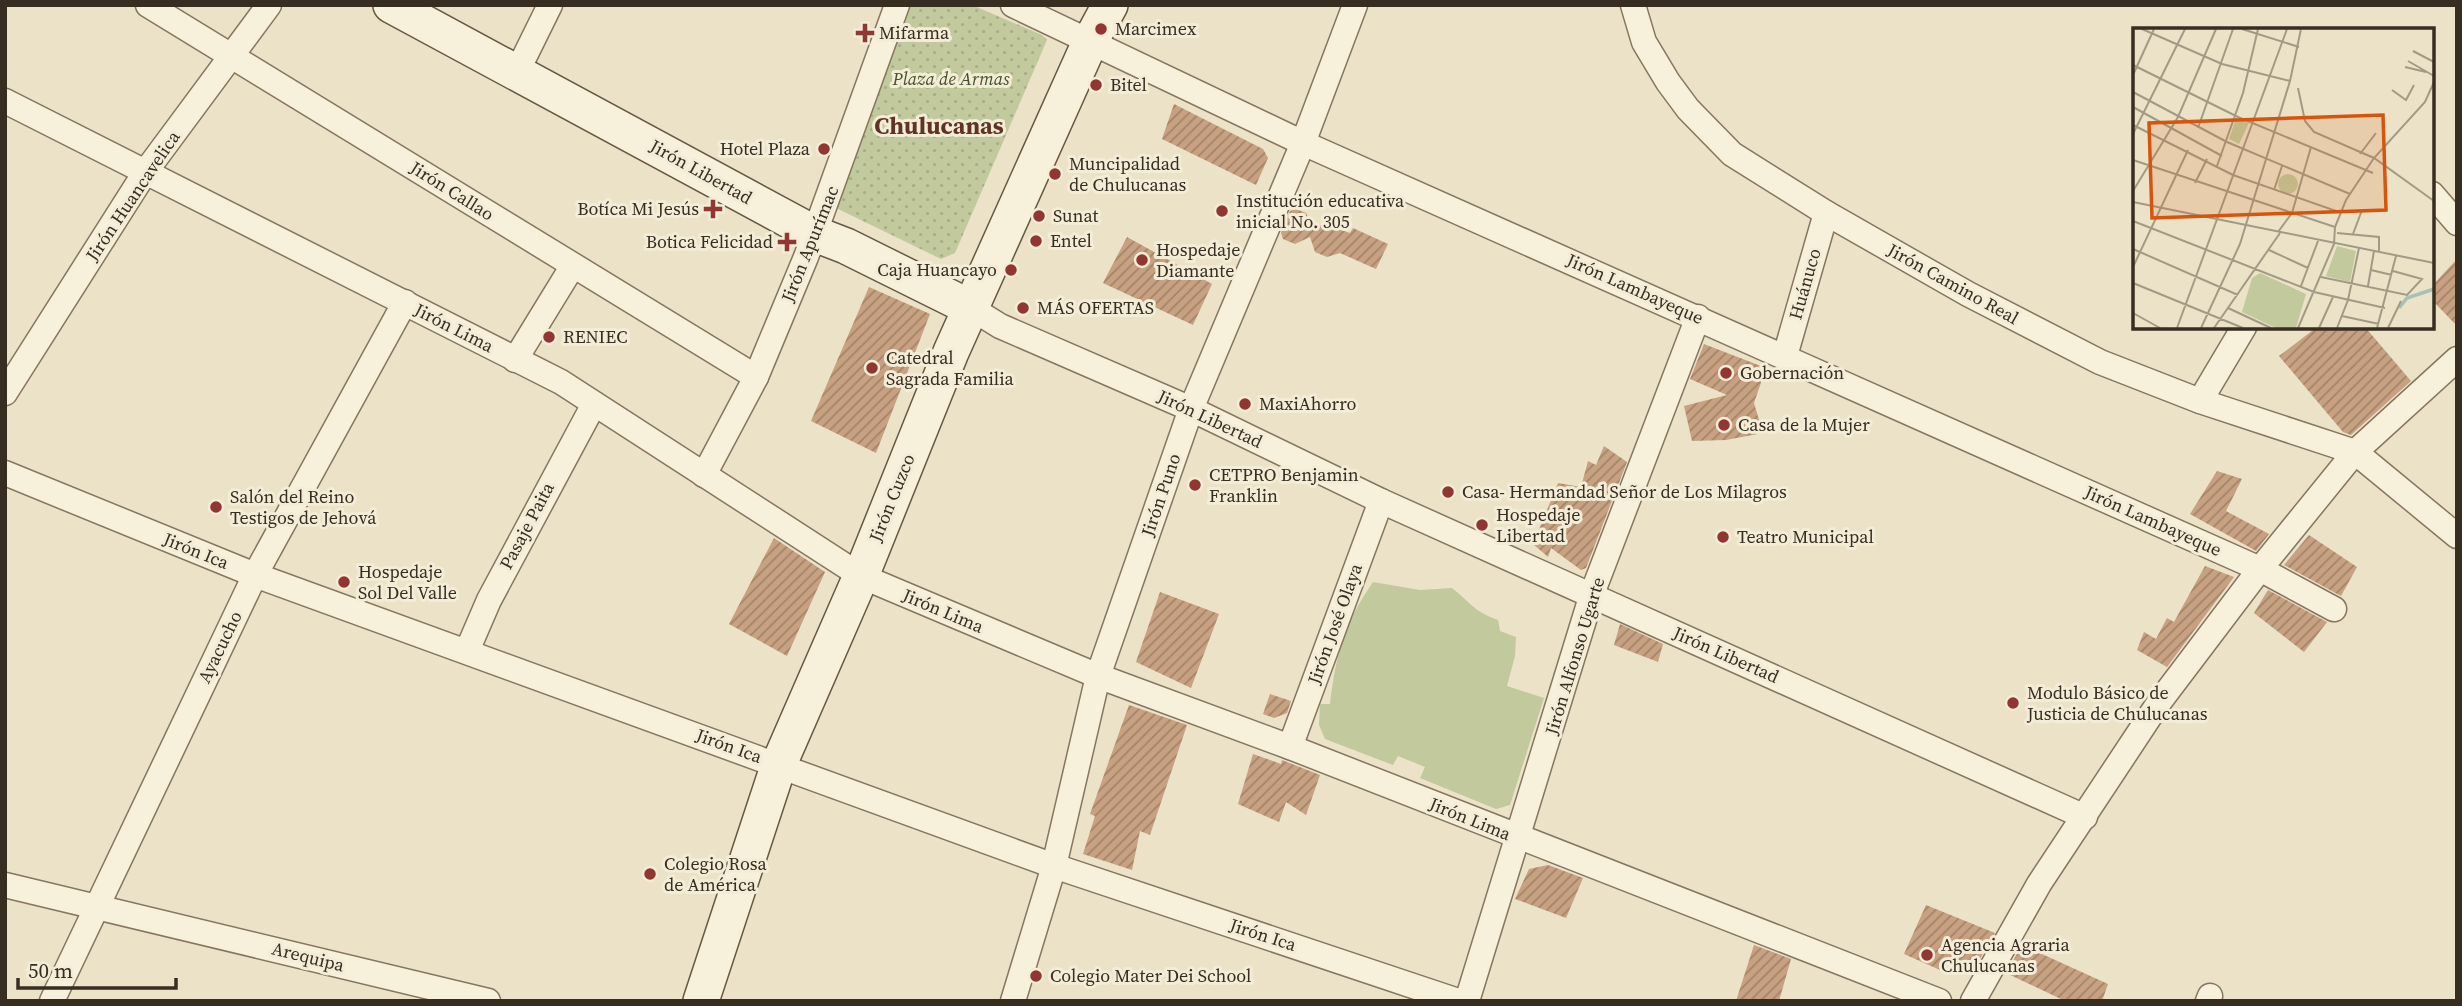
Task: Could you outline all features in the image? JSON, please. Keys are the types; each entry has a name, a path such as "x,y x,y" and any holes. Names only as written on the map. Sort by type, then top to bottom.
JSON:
{"street":[{"name":"Jirón Callao","path":"148,5 233,55 572,267 756,377"},
{"name":"Jirón Huancavelica","path":"5,393 146,170 269,5"},
{"name":"Jirón Libertad","path":"391,5 815,234 846,246 1000,326 1191,409 1381,501 2085,817"},
{"path":"517,72 550,5"},
{"name":"Jirón Apurímac","path":"704,475 756,377 815,234 897,5"},
{"name":"Jirón Lambayeque","path":"1013,5 1303,143 2260,569 2333,609"},
{"name":"Jirón Cuzco","path":"701,1001 779,764 861,576 971,309 1090,43 1111,5"},
{"name":"Jirón Puno","path":"1013,1001 1054,866 1098,676 1191,409 1303,143 1355,5"},
{"name":"Jirón Camino Real","path":"1633,5 1644,42 1688,108 1732,154 1826,213 1968,294 2100,362 2200,401 2356,452"},
{"name":"Jirón Lima","path":"5,102 146,170 561,382 861,576 1098,676 1290,747 1519,839 1939,1001"},
{"path":"2434,196 2457,223"},
{"name":"Huánuco","path":"1785,356 1826,213"},
{"path":"515,360 572,267"},
{"name":"Ayacucho","path":"52,1001 255,575 405,302"},
{"name":"Jirón Alfonso Ugarte","path":"1467,1001 1519,839 1592,594 1698,317"},
{"path":"2200,401 2243,329"},
{"path":"1973,1001 2039,884 2160,701 2260,569 2356,452 2457,359"},
{"name":"Pasaje Paita","path":"467,651 495,588 594,404"},
{"path":"2356,452 2457,536"},
{"name":"Jirón Ica","path":"5,473 255,575 1054,866 1458,1001"},
{"name":"Jirón José Olaya","path":"1290,747 1381,501"},
{"name":"Arequipa","path":"5,886 488,1001"}],"green space":[{"name":"Plaza de Armas","path":"901,5 972,5 1042,35 1047,40 955,253 941,259 830,205"},
{"path":"1373,582 1420,590 1452,588 1477,610 1498,620 1500,631 1516,637 1515,656 1507,686 1544,698 1510,805 1496,809 1420,778 1425,767 1398,756 1393,765 1325,739 1319,725 1320,704 1330,704 1343,640 1355,612"}],"building":[{"path":"1174,104 1263,149 1268,158 1256,185 1162,139"},
{"path":"1296,209 1306,213 1313,227 1325,224 1350,233 1353,228 1388,244 1376,269 1340,253 1327,257 1315,252 1310,237 1295,244 1283,239 1281,233 1290,211"},
{"name":"Hospedaje Diamante","path":"1127,237 1212,284 1193,325 1103,283"},
{"path":"2457,259 2457,326 2434,302 2434,284"},
{"name":"Catedral Sagrada Familia","path":"869,287 930,314 876,453 811,421"},
{"path":"2314,329 2367,329 2411,381 2351,435 2343,432 2279,356"},
{"path":"1704,344 1766,368 1754,403 1763,433 1726,440 1692,441 1684,406 1727,395 1690,379"},
{"path":"1604,446 1627,462 1586,568 1581,570 1551,548 1548,557 1533,544 1558,483 1581,487 1588,461 1596,465"},
{"path":"2217,471 2242,479 2226,511 2269,534 2256,551 2190,514"},
{"path":"2309,535 2357,567 2341,596 2284,565"},
{"path":"774,538 825,572 787,656 729,624"},
{"path":"2205,566 2234,577 2167,667 2137,650 2144,632 2156,639 2167,618 2174,622"},
{"path":"2268,590 2327,622 2304,652 2254,613"},
{"path":"1160,592 1219,614 1191,688 1136,662"},
{"path":"1620,624 1663,644 1658,662 1614,645"},
{"path":"1270,694 1291,701 1287,713 1274,718 1263,714"},
{"path":"1129,705 1187,725 1150,835 1140,831 1132,870 1083,854 1095,816 1090,814"},
{"path":"1253,754 1281,764 1282,760 1320,775 1306,815 1286,802 1279,822 1238,804"},
{"path":"1548,865 1583,878 1566,918 1515,899 1529,869"},
{"path":"1926,905 1995,933 1971,974 1943,962 1940,970 1904,954"},
{"path":"1754,945 1791,959 1779,1001 1736,1001"},
{"path":"2022,945 2108,984 2102,1001 2065,1001 2006,973"}],"place":[{"name":"Marcimex","path":"1101,29"},
{"name":"Mifarma","path":"865,33"},
{"name":"Bitel","path":"1096,85"},
{"name":"Hotel Plaza","path":"824,149"},
{"name":"Muncipalidad de Chulucanas","path":"1055,174"},
{"name":"Botíca Mi Jesús","path":"713,209"},
{"name":"Institución educativa inicial No. 305","path":"1222,211"},
{"name":"Sunat","path":"1039,216"},
{"name":"Entel","path":"1036,241"},
{"name":"Botica Felicidad","path":"787,242"},
{"name":"Hospedaje Diamante","path":"1142,260"},
{"name":"Caja Huancayo","path":"1011,270"},
{"name":"MÁS OFERTAS","path":"1023,308"},
{"name":"RENIEC","path":"549,337"},
{"name":"Catedral Sagrada Familia","path":"872,368"},
{"name":"Gobernación","path":"1726,373"},
{"name":"MaxiAhorro","path":"1245,404"},
{"name":"Casa de la Mujer","path":"1724,425"},
{"name":"CETPRO Benjamin Franklin","path":"1195,485"},
{"name":"Casa- Hermandad Señor de Los Milagros","path":"1448,492"},
{"name":"Salón del Reino Testigos de Jehová","path":"216,507"},
{"name":"Hospedaje Libertad","path":"1482,525"},
{"name":"Teatro Municipal","path":"1723,537"},
{"name":"Hospedaje Sol Del Valle","path":"344,582"},
{"name":"Modulo Básico de Justicia de Chulucanas","path":"2013,703"},
{"name":"Colegio Rosa de América","path":"650,874"},
{"name":"Agencia Agraria Chulucanas","path":"1927,955"},
{"name":"Colegio Mater Dei School","path":"1036,976"}],"district":[{"name":"Chulucanas","path":"939,126"}]}
